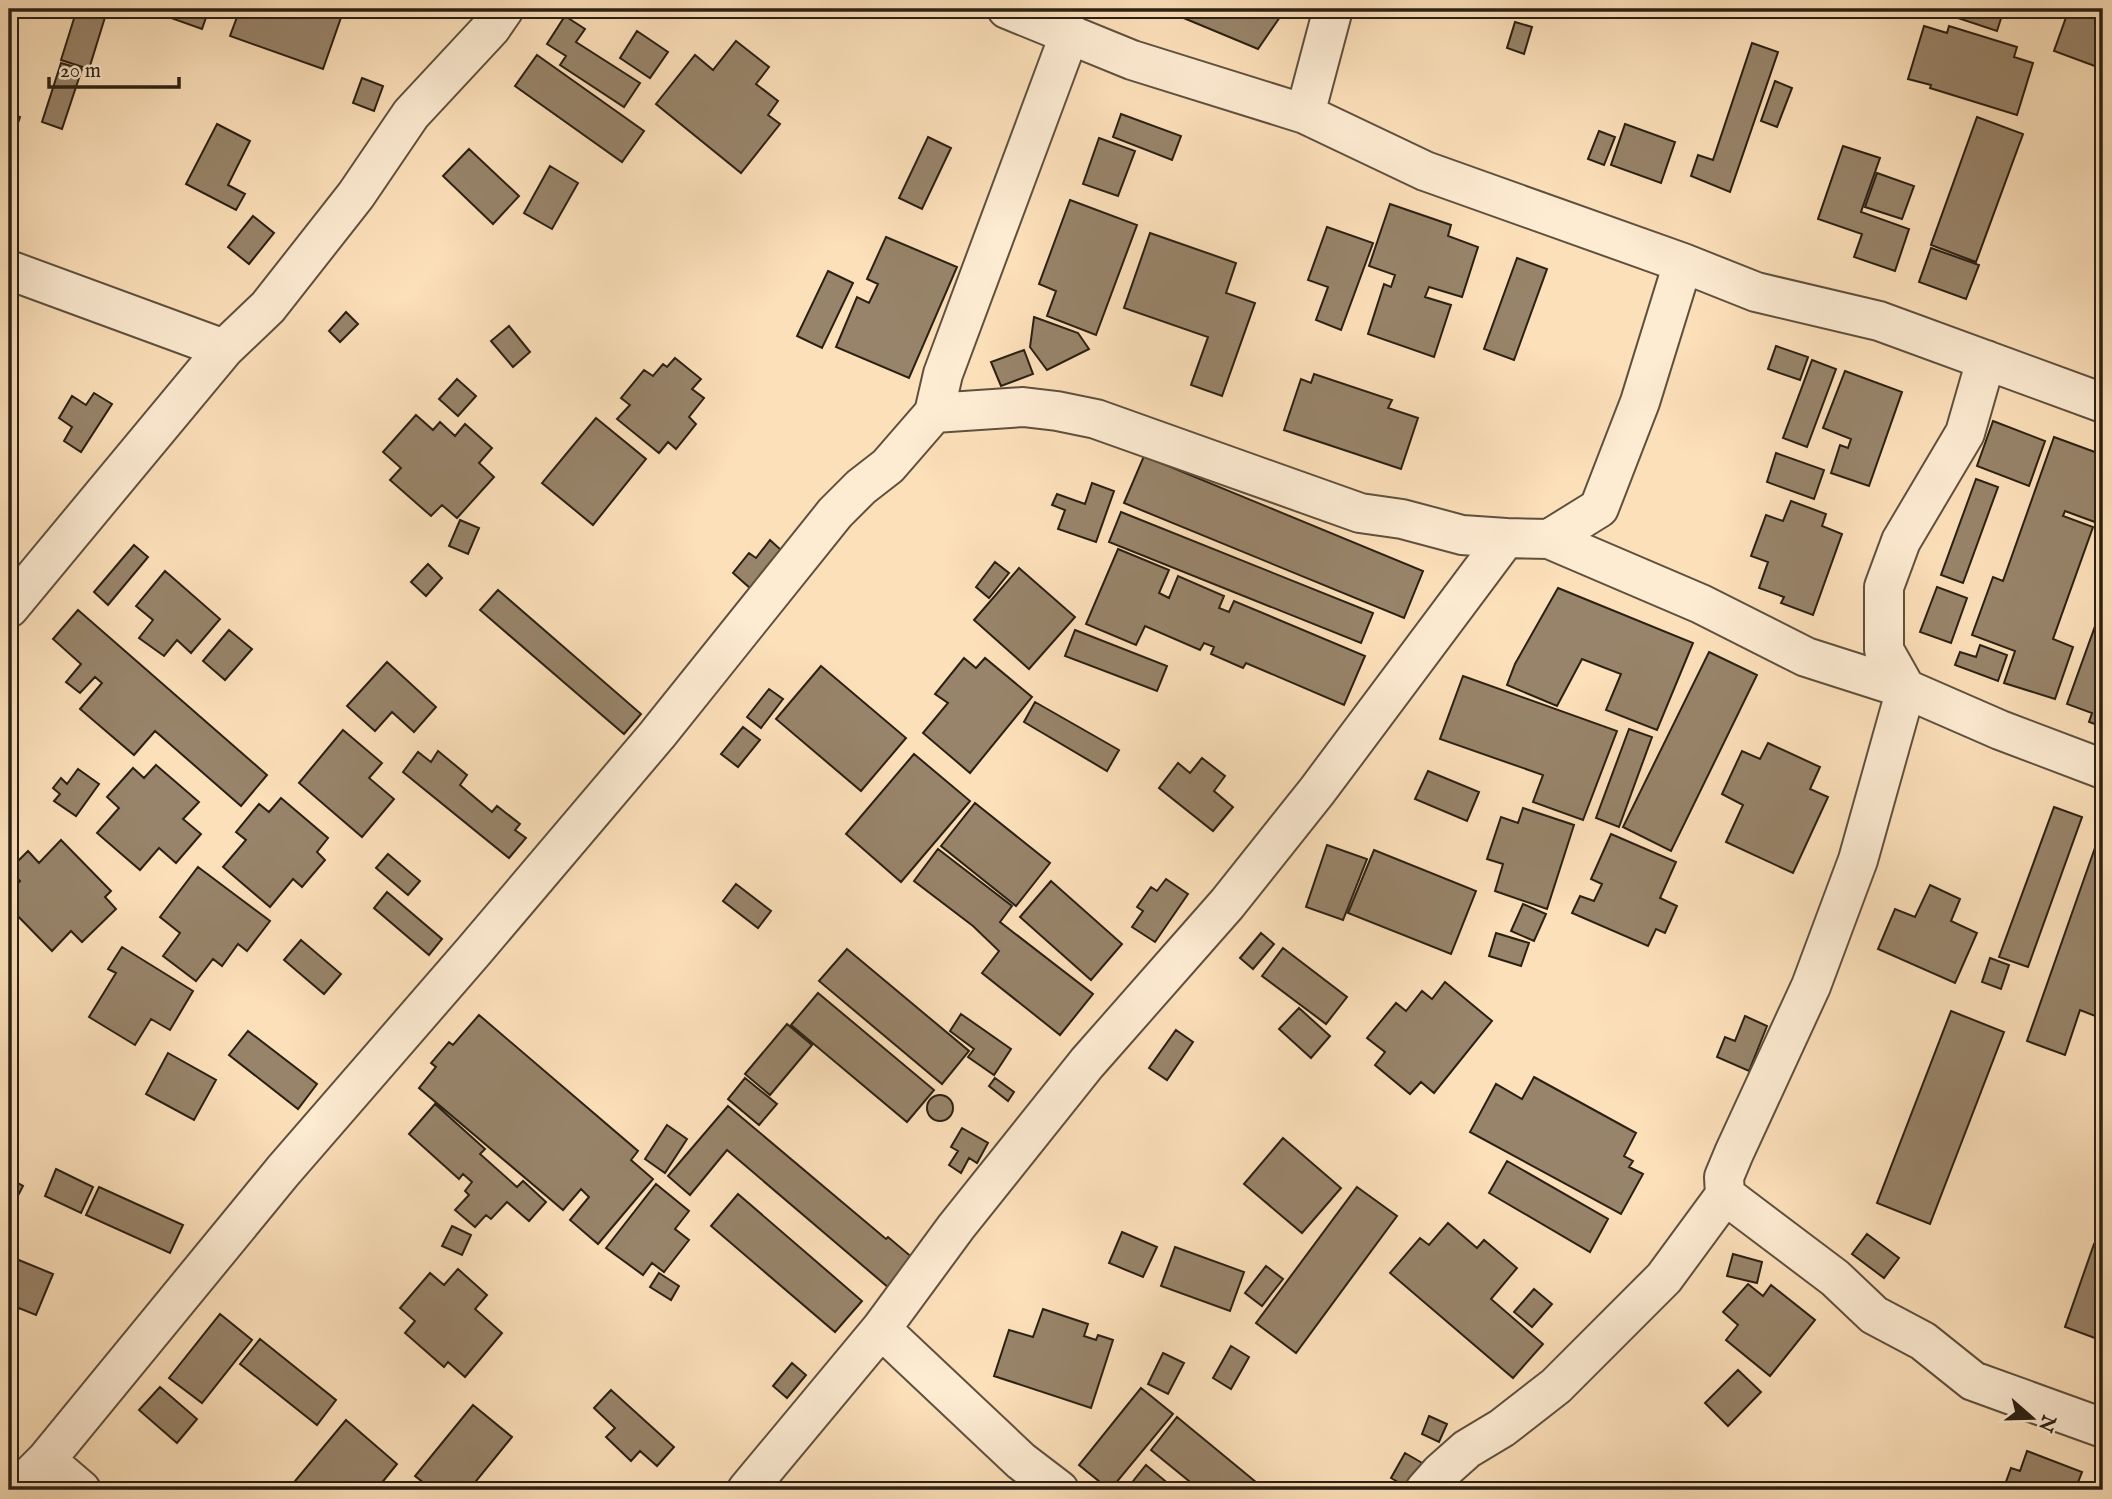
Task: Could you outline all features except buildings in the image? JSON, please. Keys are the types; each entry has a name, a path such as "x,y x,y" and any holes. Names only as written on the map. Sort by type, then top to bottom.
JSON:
{"street":[{"path":"9,608 224,349 268,307 356,195 411,114 491,28 504,9"},
{"path":"1007,9 1132,60 1305,114 1425,171 1683,263 1756,292 1879,321 2103,403"},
{"path":"1305,114 1333,9"},
{"path":"16,1490 46,1460 282,1171 656,735 835,513 861,487 888,466 934,413 943,374 1070,33"},
{"path":"1549,539 1599,508 1640,402 1683,263"},
{"path":"9,270 224,349"},
{"path":"1425,1490 1467,1449 1503,1428 1546,1394 1602,1341 1664,1278 1725,1195 1724,1177 1811,986 1858,860 1906,689 1884,650 1884,587 1901,541 1965,433 1986,360"},
{"path":"934,413 1023,407 1096,419 1360,513 1402,519 1462,534 1549,539 1701,604 1807,657 1906,689 2000,730 2103,769"},
{"path":"747,1490 881,1329 956,1227 1087,1063 1227,904 1301,811 1506,538"},
{"path":"1725,1195 1835,1278 1874,1315 1923,1341 1973,1381 2103,1428"},
{"path":"881,1329 1021,1461 1059,1490"},
{"path":"46,1460 81,1490"}]}
